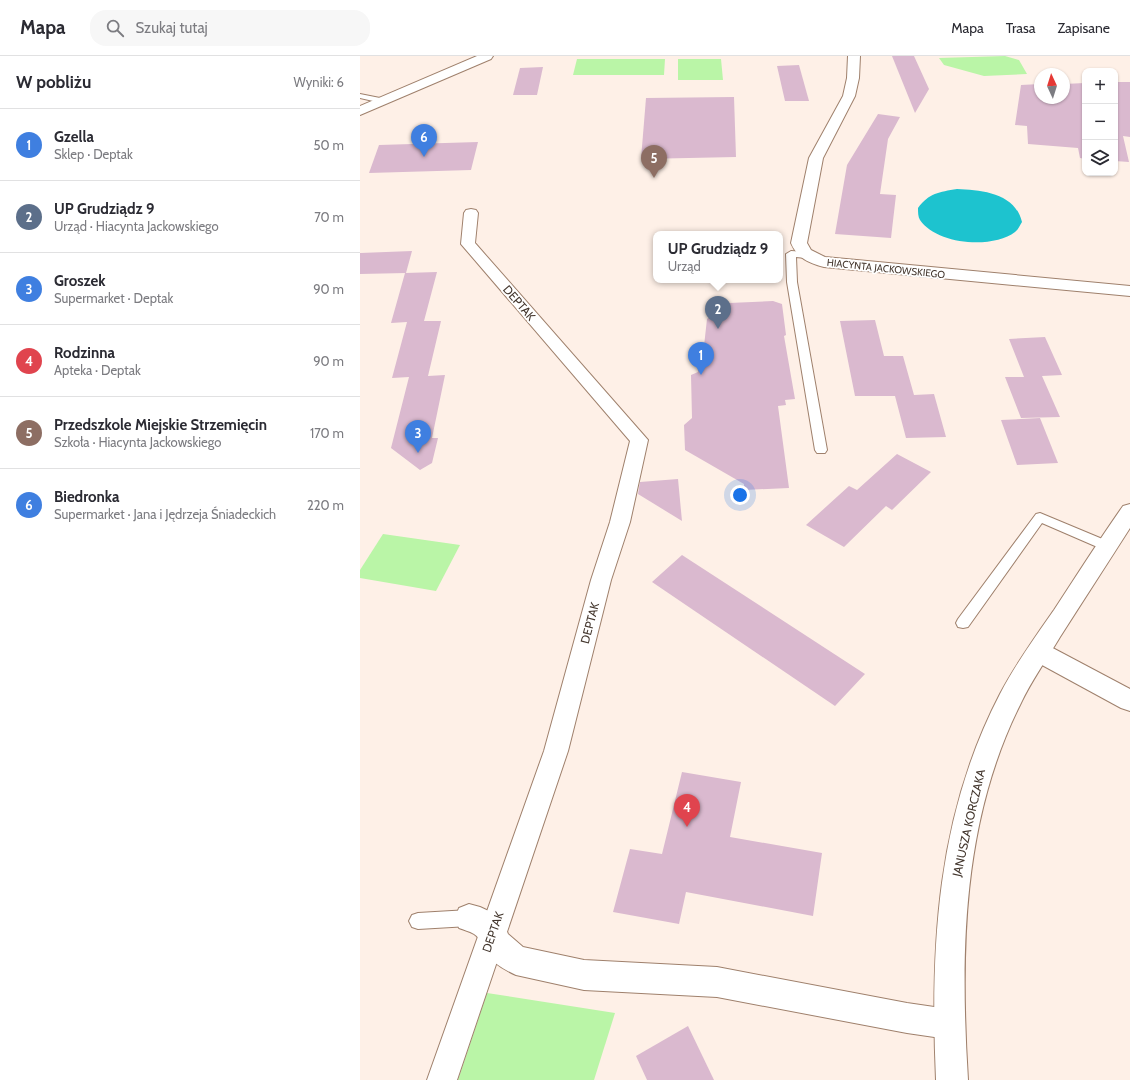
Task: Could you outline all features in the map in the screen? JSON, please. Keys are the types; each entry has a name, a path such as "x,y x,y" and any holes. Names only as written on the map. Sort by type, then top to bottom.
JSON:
{"street":[{"path":"360,111 487,56"},
{"path":"806,255 801,249 799,243 816,158 849,96 853,78 854,56"},
{"name":"DEPTAK","path":"442,1080 481,925 556,751 601,580 620,522 639,440 468,244 471,213"},
{"name":"HIACYNTA JACKOWSKIEGO","path":"806,255 824,262 1130,291"},
{"name":"JANUSZA KORCZAKA","path":"952,1080 948,1024 949,960 954,886 972,799 980,771 999,722 1010,700 1039,652 1130,511"},
{"path":"1039,652 1130,701"},
{"path":"481,925 496,942 516,960 584,975 717,982 907,1018 948,1024"}],"lane":[{"path":"360,96 382,101"},
{"path":"806,255 791,254 791,266 796,307 820,450"},
{"path":"963,622 1040,517 1107,546"},
{"path":"418,921 481,925"}],"green space":[{"path":"1005,56 1019,60 1027,74 984,76 944,65 939,58"},
{"path":"577,59 665,59 664,75 573,75"},
{"path":"678,59 721,59 723,80 678,80"},
{"path":"383,534 460,545 436,591 360,578 360,570"},
{"path":"487,993 615,1013 594,1080 458,1080"}],"water":[{"path":"957,189 987,192 1005,199 1018,212 1022,222 1018,229 1005,237 993,241 966,242 939,235 928,228 918,216 918,208 930,196"}],"building":[{"path":"892,56 914,56 929,89 915,113"},
{"path":"799,65 809,101 785,101 777,66"},
{"path":"543,67 537,95 513,95 520,68"},
{"path":"1118,82 1130,82 1130,137 1123,136 1129,162 1118,161"},
{"path":"1082,83 1082,158 1080,158 1078,148 1028,144 1027,126 1015,125 1021,85 1034,84 1034,104 1070,104 1070,84"},
{"path":"734,97 736,157 641,159 646,98"},
{"path":"878,114 900,117 888,139 880,194 896,195 891,238 835,234 847,165"},
{"path":"478,142 471,170 369,173 379,145"},
{"path":"412,251 406,273 360,274 360,253"},
{"path":"437,272 424,321 441,321 428,376 445,375 432,438 438,438 432,463 420,470 391,448 409,377 392,378 407,322 391,323 405,273"},
{"path":"773,301 782,304 786,335 784,336 795,399 785,400 786,405 778,406 789,488 744,490 744,484 685,450 684,425 692,418 691,375 698,372 697,351 704,346 707,319 729,303"},
{"path":"875,320 884,356 903,356 914,395 934,394 946,437 906,438 895,396 855,396 840,321"},
{"path":"1045,337 1062,375 1042,376 1060,417 1021,418 1005,377 1024,377 1009,339"},
{"path":"1040,418 1058,463 1017,465 1001,420"},
{"path":"897,454 931,472 892,510 886,506 844,547 806,525 849,486 857,490"},
{"path":"678,479 682,521 638,494 640,482"},
{"path":"682,555 865,674 835,706 652,582"},
{"path":"682,772 741,782 730,837 822,853 813,916 686,892 679,924 613,912 630,849 662,854"},
{"path":"688,1026 714,1080 647,1080 636,1056"}],"place":[{"name":"Biedronka","path":"424,157"},
{"name":"Przedszkole Miejskie Strzemięcin","path":"654,178"},
{"name":"UP Grudziądz 9","path":"718,329"},
{"name":"Gzella","path":"701,375"},
{"name":"Groszek","path":"418,453"},
{"name":"Rodzinna","path":"687,827"}]}
